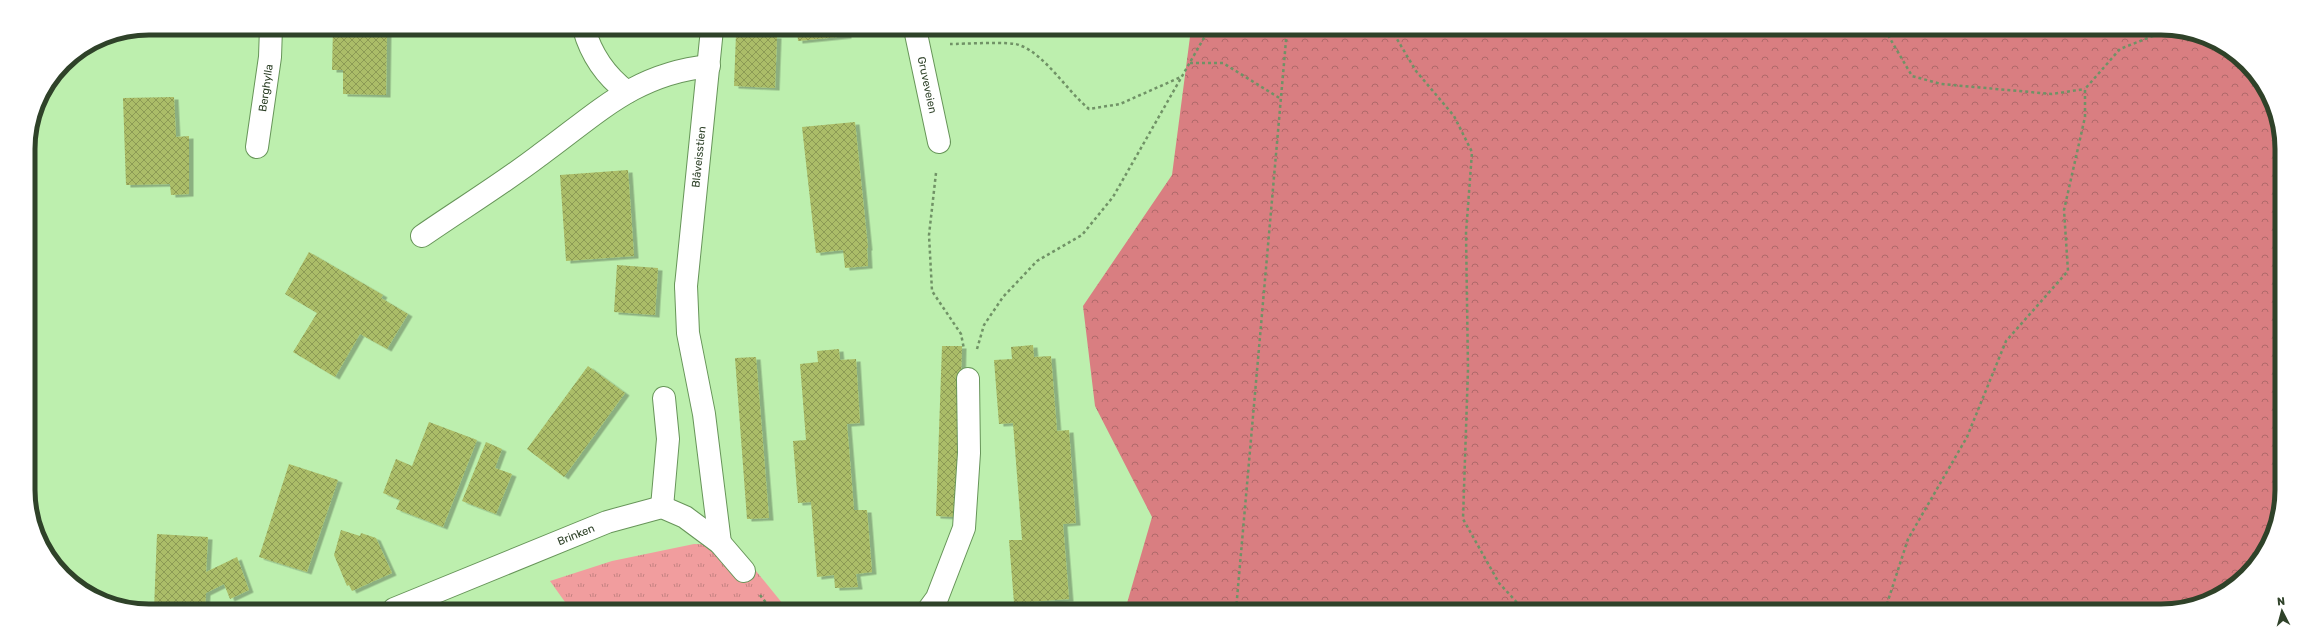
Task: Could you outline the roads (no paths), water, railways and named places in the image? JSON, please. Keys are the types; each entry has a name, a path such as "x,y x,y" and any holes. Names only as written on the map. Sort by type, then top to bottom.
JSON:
{"street":[{"name":"Berghylla","path":"257,147 270,58 271,35"},
{"path":"587,35 601,66 612,81 626,92"},
{"name":"Blåveisstien","path":"712,35 686,286 688,333 704,414 720,543"},
{"name":"Gruveveien","path":"916,36 939,142"},
{"path":"422,236 539,156 626,92 646,81 687,68 709,66"},
{"path":"933,604 937,598 964,528 969,454 968,379"},
{"path":"664,398 668,439 662,507 685,517 720,543 744,571"},
{"name":"Brinken","path":"406,604 607,522 662,507"}]}
